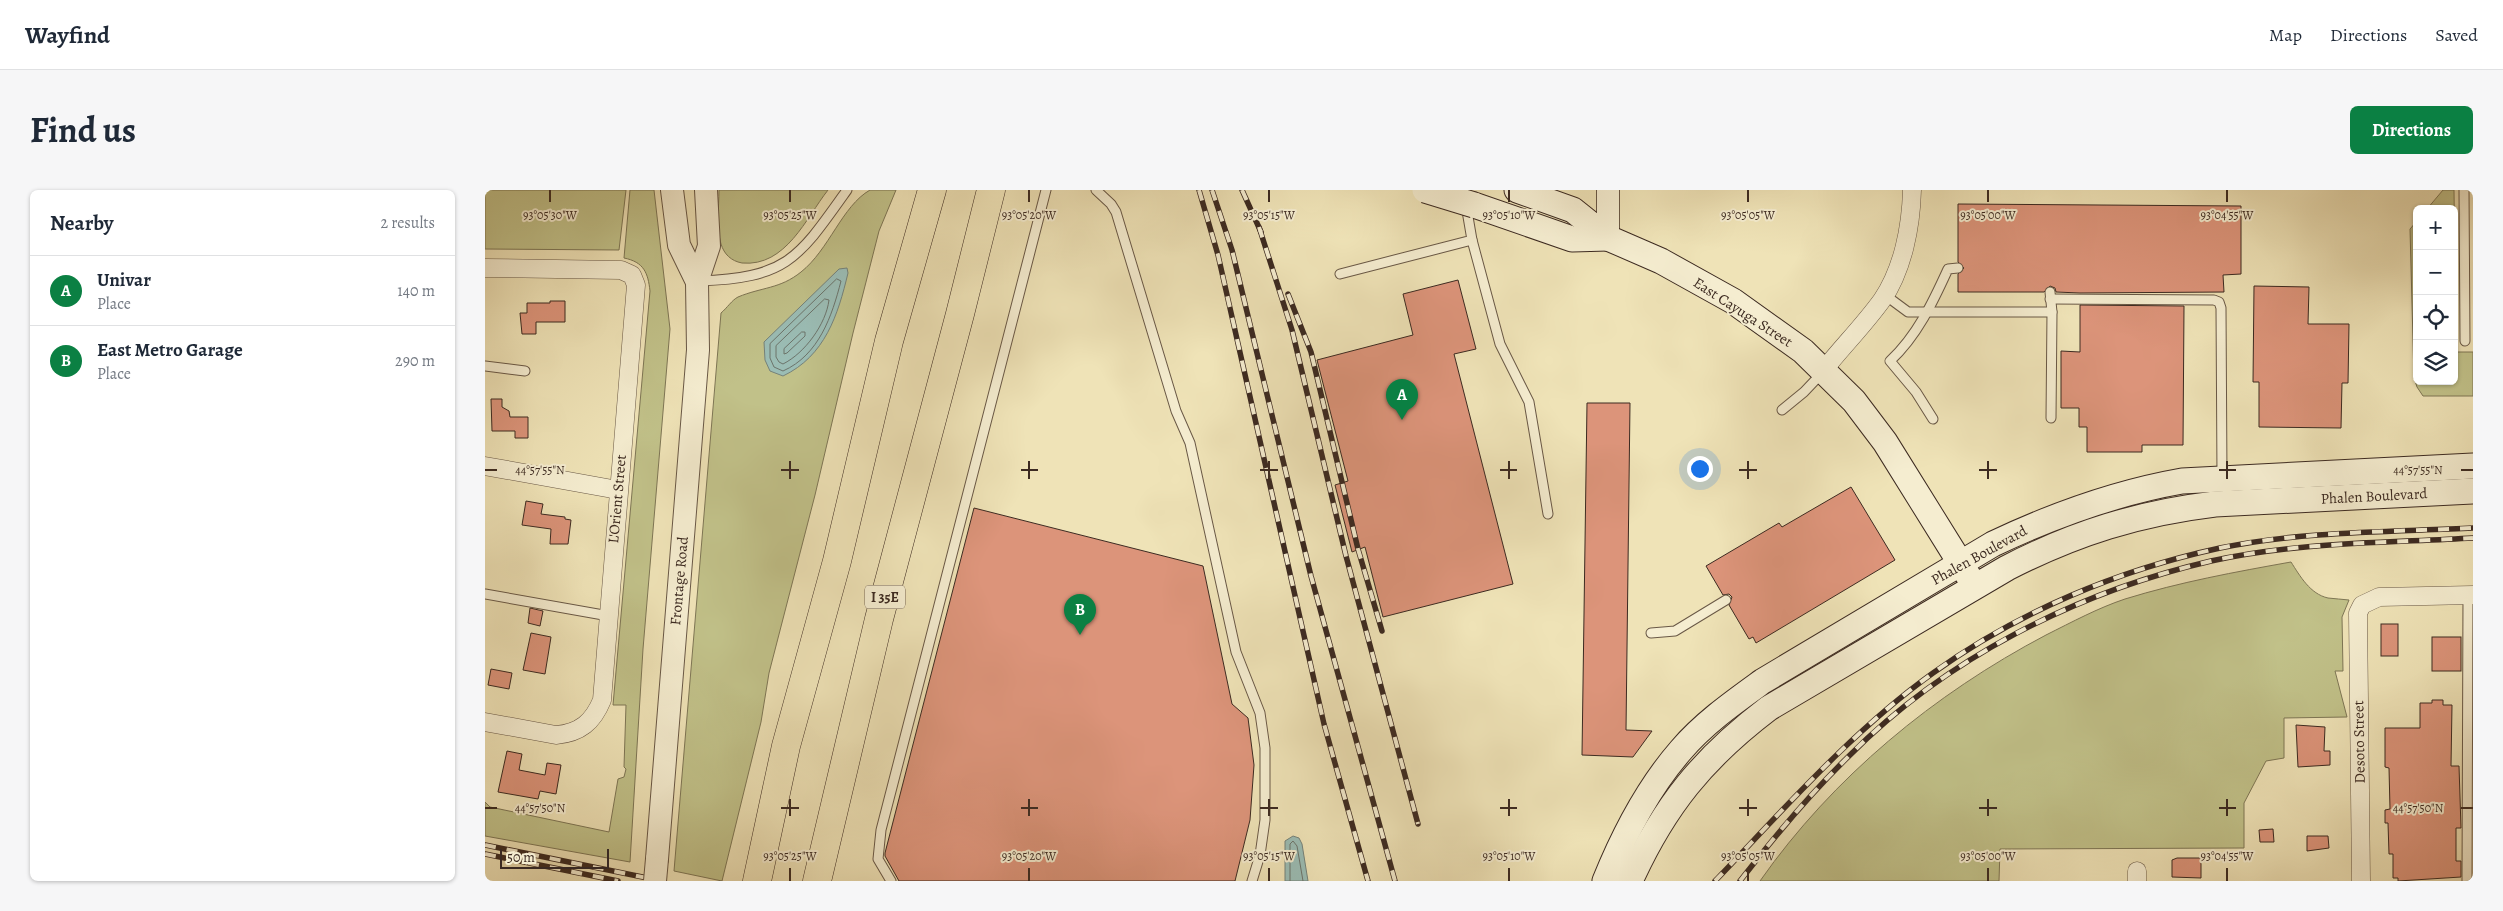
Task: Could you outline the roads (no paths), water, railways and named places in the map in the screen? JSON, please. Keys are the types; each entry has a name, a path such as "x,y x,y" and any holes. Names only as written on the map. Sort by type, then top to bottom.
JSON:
{"highway":[{"path":"757,875 786,746 837,561 889,341 929,200"},
{"name":"I 35E","path":"817,881 879,619 988,202"}],"main road":[{"name":"East Cayuga Street","path":"1425,190 1573,239 1607,238"},
{"name":"East Cayuga Street","path":"1517,190 1573,210 1607,238 1661,261 1733,301 1796,346 1854,401 1885,442 1975,587"},
{"name":"Phalen Boulevard","path":"1605,881 1623,836 1649,792 1682,749 1721,714 1763,681 1993,544 2031,526 2099,500 2141,488 2222,478 2473,466"},
{"name":"Phalen Boulevard","path":"1630,881 1647,844 1674,802 1699,770 1727,742 1769,708 2007,568 2075,536 2115,523 2174,510 2215,504 2473,492"}],"street":[{"name":"Frontage Road","path":"672,190 679,245 697,282"},
{"name":"Frontage Road","path":"656,870 698,350 697,282 709,246 706,190"},
{"path":"1607,238 1608,190"},
{"path":"1823,371 1885,295 1896,273 1909,225 1912,190"},
{"name":"L'Orient Street","path":"485,268 613,269 632,275 636,285 618,490 604,691 598,709 591,721 575,732 556,735 485,722"},
{"path":"485,466 618,490"},
{"name":"Desoto Street","path":"2361,881 2357,622 2362,605 2379,597 2471,595"}],"lane":[{"path":"697,282 744,278 768,272 791,260 818,231 847,190"},
{"path":"891,881 878,859 879,836 1046,190"},
{"path":"1096,190 1111,204 1116,212 1176,410 1190,443 1237,652 1260,713 1265,748 1265,820 1259,856 1252,881"},
{"path":"1463,190 1472,240 1500,344 1529,402 1548,514"},
{"path":"2464,190 2465,341"},
{"path":"1340,274 1472,240"},
{"path":"1933,418 1916,392 1890,361 1901,351 1928,312 1948,269 1958,268"},
{"path":"1885,295 1908,312 2052,312"},
{"path":"2051,418 2052,312 2050,296 2213,300 2219,302 2221,308 2222,478"},
{"path":"485,366 525,371"},
{"path":"1782,410 1804,392 1823,371"},
{"path":"485,594 609,616"},
{"path":"2467,881 2471,595"},
{"path":"1651,633 1675,631 1726,600"}],"water":[{"path":"847,268 848,273 840,304 819,346 797,368 783,376 770,371 765,360 764,342 839,269"},
{"path":"1293,836 1299,838 1302,844 1308,881 1285,881 1285,841"}],"railway":[{"path":"1199,190 1218,255 1324,724 1368,881"},
{"path":"1212,190 1232,250 1311,576 1395,881"},
{"path":"1242,190 1261,232"},
{"path":"1259,227 1292,330 1346,556 1418,824"},
{"path":"1288,294 1311,352 1358,549 1382,631"},
{"path":"1715,881 1819,772 1874,720 1933,673 1999,631 2034,612 2107,581 2144,568 2182,557 2251,542 2314,535 2473,528"},
{"path":"1740,881 1806,801 1849,756 1887,721 1971,659 2016,633 2063,610 2161,574 2243,555 2341,544 2473,538"},
{"path":"485,845 662,881"},
{"path":"485,854 618,881"}],"place":[{"name":"Univar","path":"1402,420"},
{"name":"East Metro Garage","path":"1080,635"}]}
